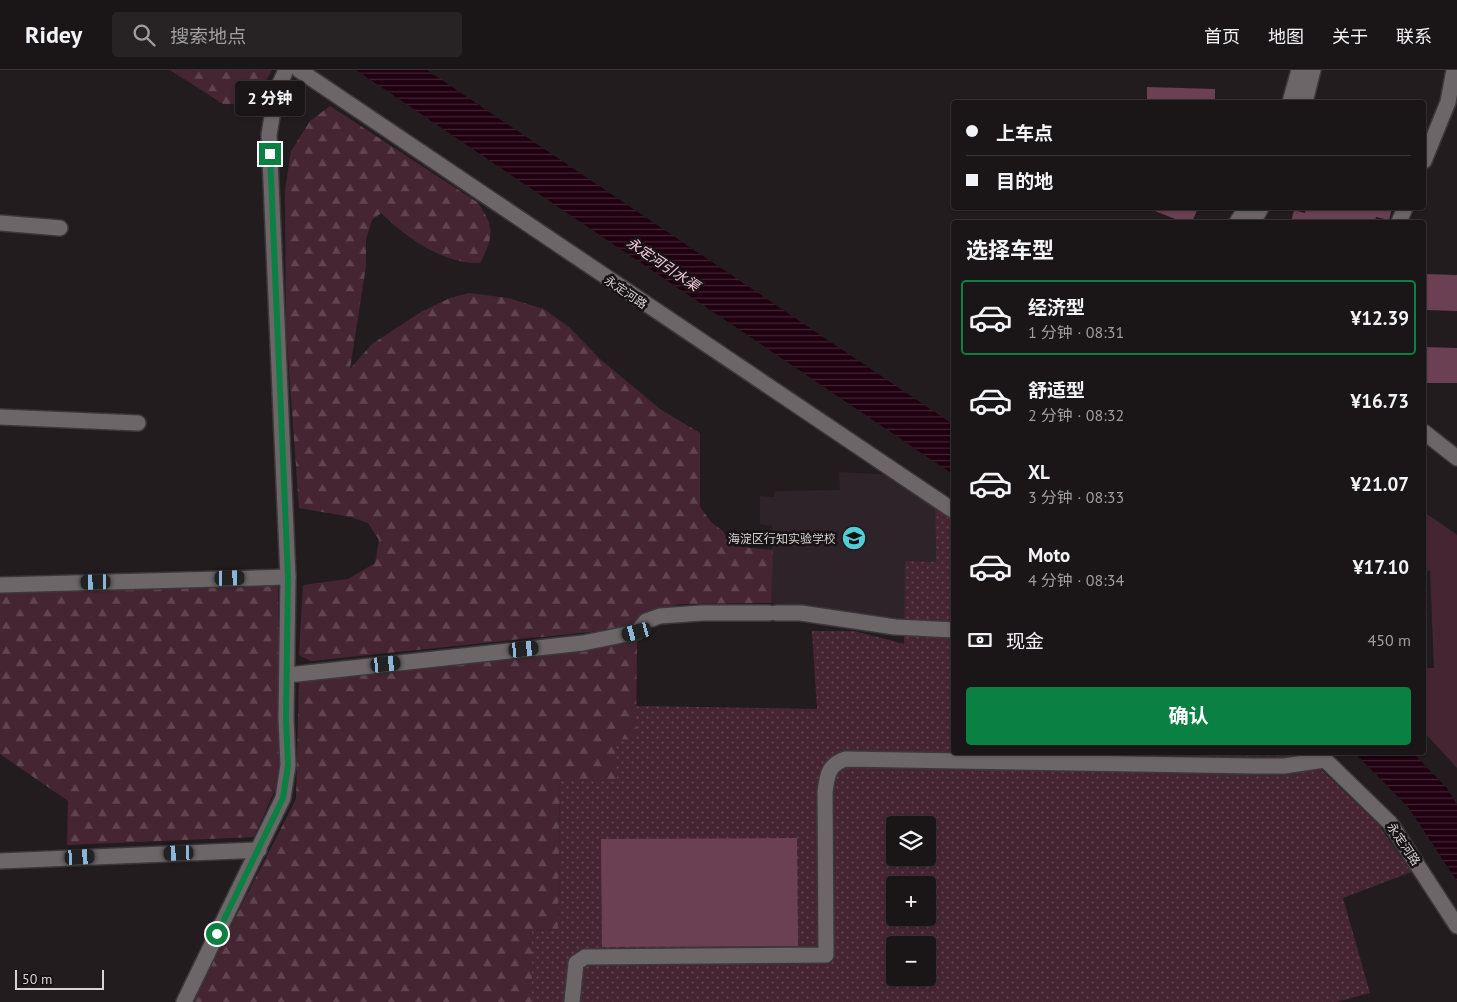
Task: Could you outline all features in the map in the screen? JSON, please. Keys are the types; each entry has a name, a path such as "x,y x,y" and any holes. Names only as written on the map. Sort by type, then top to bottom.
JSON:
{"street":[{"path":"184,1002 283,798 288,765 286,718 288,577 269,135 276,92 286,70"},
{"name":"永定河路","path":"299,70 951,509"},
{"path":"1291,100 1300,70"},
{"path":"1306,100 1313,70"},
{"path":"1426,156 1448,102 1454,70"},
{"path":"0,223 60,228"},
{"path":"0,417 138,423"},
{"path":"1426,434 1457,458"},
{"path":"0,585 288,577"},
{"path":"288,675 583,643 637,632 646,621 660,616 702,613 802,613 895,627 951,630"},
{"path":"572,1002 576,963 585,957 826,954 825,792 828,773 834,763 844,759 1284,766 1321,756"},
{"name":"永定河路","path":"1321,756 1390,823 1457,926"},
{"path":"0,861 259,850"}],"shaded area":[{"name":"海淀区行知实验学校","path":"839,472 896,475 935,502 936,562 905,625 771,603 772,526 760,524 760,496 774,497 775,491 840,490"}],"green space":[{"path":"170,70 272,70 252,104 223,104"},
{"path":"330,106 477,202 490,225 490,239 480,263 453,259 426,248 402,232 381,213 372,220 366,239 366,266 350,369 372,344 421,312 450,298 469,293 508,298 544,309 570,328 601,360 660,409 700,433 700,507 711,522 723,531 731,546 773,550 771,603 679,604 645,614 628,628 311,661 299,655 303,585 348,579 375,563 379,540 368,523 351,517 299,508 286,329 285,191 291,151 310,121"},
{"path":"935,502 951,513 951,755 1306,755 1379,825 1411,872 1343,898 1370,993 1336,1002 532,1002 532,931 558,929 560,778 615,739 636,740 636,706 817,709 812,631 854,631 904,644 905,561 936,562"},
{"path":"1426,513 1457,535 1457,768 1426,734 1426,668 1434,668 1430,571 1426,570"},
{"path":"278,584 279,781 254,837 67,845 68,801 0,754 0,592"},
{"path":"637,641 636,740 615,739 617,782 560,779 558,929 532,931 532,1002 192,1002 296,799 299,681"}],"water":[{"name":"永定河引水渠","path":"356,70 427,70 951,423 951,473"},
{"path":"1357,755 1415,755 1447,788 1457,805 1457,881 1408,807"}],"building":[{"path":"1147,87 1215,89 1215,100 1147,100"},
{"path":"1152,210 1197,210 1193,220 1178,220"},
{"path":"1294,210 1305,213 1306,210 1392,210 1389,220 1376,217 1375,220 1292,220"},
{"path":"1426,274 1457,275 1457,311 1426,310"},
{"path":"1426,347 1457,348 1457,383 1426,383"},
{"path":"797,838 798,946 602,947 601,839"}],"place":[{"name":"海淀区行知实验学校","path":"854,538"}],"route":[{"path":"217,934 283,798 288,765 286,718 288,577 270,154"}]}
